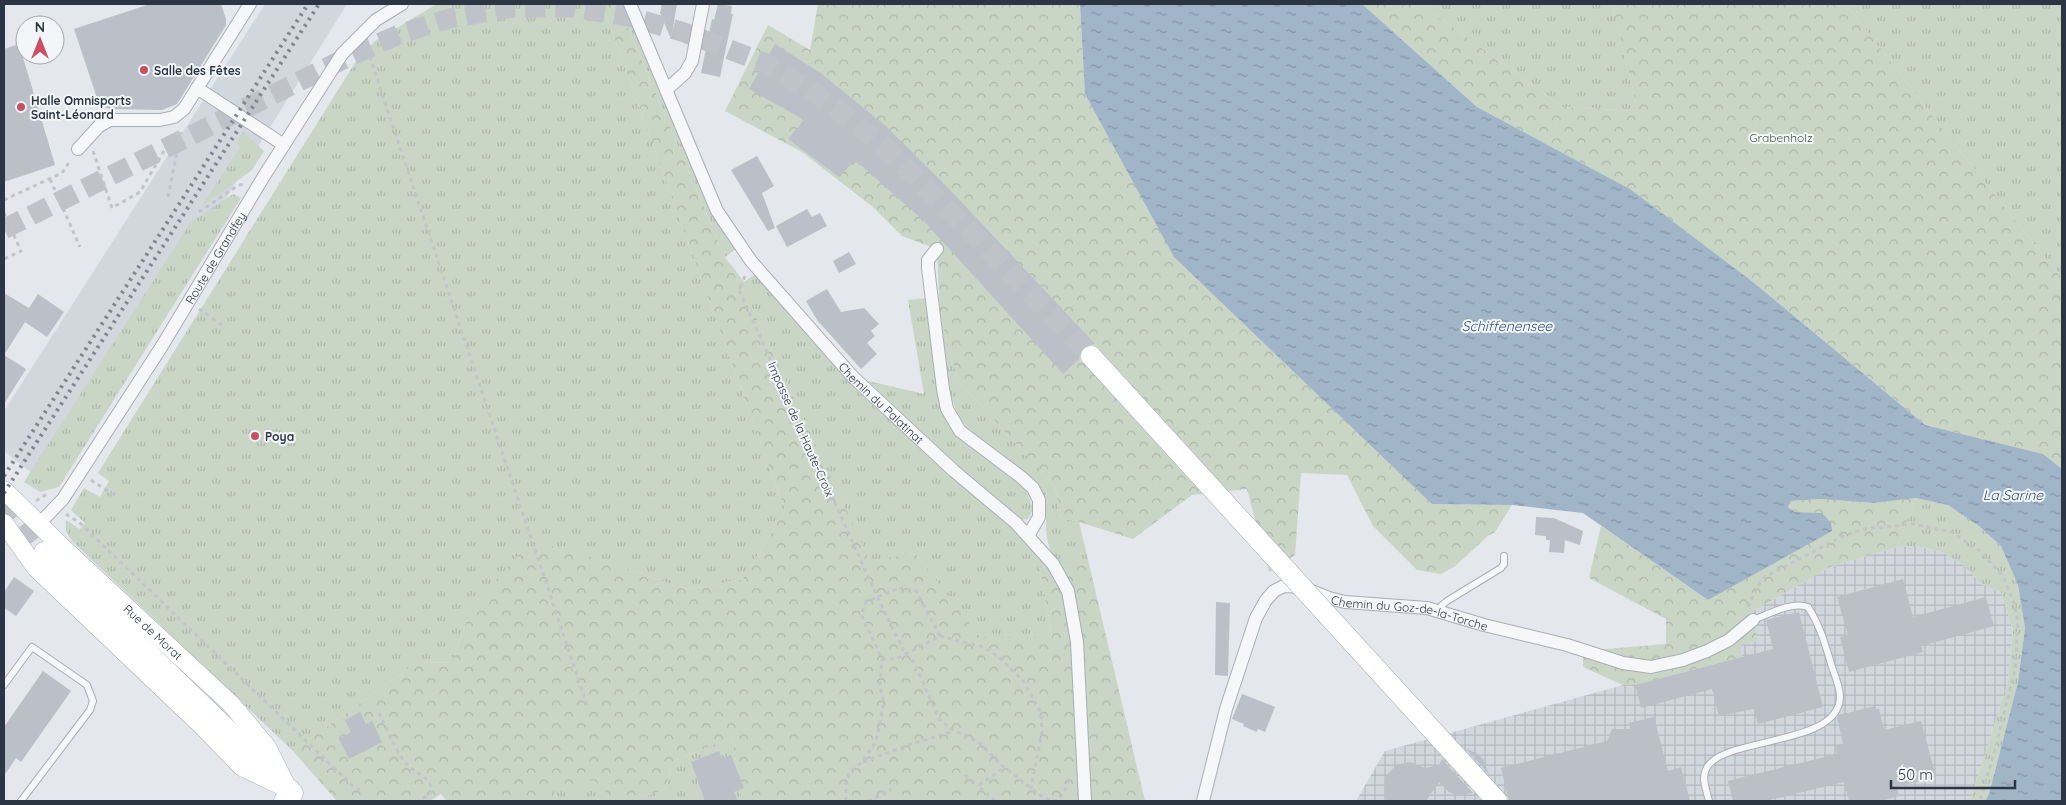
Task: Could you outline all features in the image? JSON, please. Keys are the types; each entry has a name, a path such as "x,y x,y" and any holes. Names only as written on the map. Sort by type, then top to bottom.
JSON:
{"main road":[{"path":"1091,356 1498,801"},
{"name":"Rue de Morat","path":"4,490 231,704 267,747 291,796"},
{"path":"4,523 36,568 201,725 242,767 291,796"},
{"path":"44,552 291,796"}],"street":[{"path":"78,149 99,126 110,120 160,120 174,116 184,109 250,4"},
{"name":"Route de Grandfey","path":"39,524 56,506 80,473 162,346 284,145 342,54 376,20 402,4"},
{"name":"Chemin du Palatinat","path":"630,4 717,211 751,261 853,377 954,471 1028,536 1053,564 1068,590 1077,642 1085,801"},
{"path":"666,90 686,73 692,60 703,4"},
{"path":"197,88 284,145"},
{"path":"937,249 928,260 928,268 943,389 948,409 960,431 1021,476 1033,488 1039,500 1038,518 1028,536"},
{"name":"Chemin du Goz-de-la-Torche","path":"1203,801 1226,709 1256,618 1266,600 1274,591 1284,586 1302,587 1328,598 1345,602 1415,605 1623,663 1650,667 1683,660 1708,651 1729,640 1750,615"}],"lane":[{"path":"1439,611 1441,606 1447,601 1501,568 1504,564 1504,556"},
{"path":"1709,801 1704,780 1705,770 1714,758 1813,729 1826,720 1835,710 1840,698 1839,688 1826,644 1808,607 1802,605 1793,606 1750,615"},
{"path":"4,684 32,647 87,685 94,701 90,710 21,801"}],"path":[{"path":"360,34 588,708"},
{"path":"89,137 112,208 140,192 172,137 181,132"},
{"path":"168,197 178,146"},
{"path":"4,200 62,173 78,149"},
{"path":"50,179 80,247"},
{"path":"199,212 236,186"},
{"path":"4,213 21,251 4,259"},
{"name":"Impasse de la Haute-Croix","path":"751,261 739,290 877,596 906,655 914,662 939,718 954,731"},
{"path":"189,302 222,325"},
{"path":"80,473 117,497"},
{"path":"56,506 80,523 355,788 360,790"},
{"path":"1750,615 1759,584 1765,577 1843,536 1864,529 1913,524 1951,532 1980,551 2003,576 2014,603 2018,623 2015,670 1980,801"},
{"path":"846,801 846,781 850,772 862,762 876,741 884,703 880,687 882,659 861,614 866,602 899,588 916,590 940,636"},
{"path":"882,659 891,660 906,655 940,636 983,647 999,657 1024,682 1041,713 1042,732 1031,789"},
{"path":"379,713 406,763 430,782 431,794 419,801"},
{"path":"862,762 954,731 966,735 982,745 1005,767 1044,798 1057,801 1065,790 1072,770 1083,764"},
{"path":"978,786 1005,767"},
{"path":"965,775 995,801"},
{"path":"868,801 891,790"}],"shaded area":[{"path":"265,4 347,4 47,485 4,451 4,411"},
{"path":"1917,546 1942,552 1965,566 1981,584 2001,592 2013,630 2008,682 1970,801 1356,801 1385,751 1623,685 1635,685 1742,657 1740,646 1758,640 1752,612 1830,567 1897,547"}],"green space":[{"path":"437,4 602,4 785,510 743,579 687,590 614,564 471,609 452,662 416,663 293,751 74,543 67,532 66,520 80,529 85,523 71,510 84,488 100,497 109,481 98,473 358,58 375,41"},
{"path":"602,4 618,4 725,257 744,291 870,561 915,553 980,637 1052,637 1040,567 1089,564 1145,801 742,801 732,737 672,762 666,789 632,801 614,801 594,780 554,791 558,801 447,801 441,794 430,801 337,801 293,751 416,663 452,662 471,609 518,555 549,545 614,564 687,590 743,579 785,510"},
{"path":"618,4 623,4 702,191 725,235 736,249 725,257"},
{"path":"818,4 1080,4 1085,94 1432,504 1512,505 1495,532 1455,566 1441,574 1417,570 1373,526 1347,475 1301,473 1295,555 1269,572 1247,489 1192,495 1133,539 1061,518 1055,487 958,380 940,316 937,249 902,236 873,207 802,152 725,111 768,25 810,50"},
{"name":"Grabenholz","path":"1362,4 1421,4 1563,107 1638,111 1612,4 1846,4 2062,279 2062,469 2043,454 1925,425 1753,282 1630,189 1477,107"},
{"path":"1421,4 1612,4 1638,111 1563,107"},
{"path":"1846,4 2062,4 2062,279 1947,135"},
{"path":"243,132 264,151 252,170 201,207 241,146 237,143"},
{"path":"233,194 241,198 59,487 40,492 24,482 191,222"},
{"path":"725,257 744,282 756,274 853,387 1016,530 1048,566 1040,567 1052,637 979,637 915,553 870,562 744,291"},
{"path":"927,298 944,410 1027,492 1033,509 1028,519 1020,520 953,463 868,381 924,394 908,300"},
{"path":"940,316 958,380 1055,487 1061,518 1079,522 1089,564 1060,566 1051,551 1047,539 1045,501 1038,487 1015,464 979,438 962,421 950,393 944,361"},
{"path":"1916,498 1948,505 1979,526 2001,546 2018,585 2025,628 2018,682 1989,794 1985,801 1970,801 2008,682 2013,630 2001,592 1981,584 1965,566 1942,552 1917,546 1897,547"},
{"path":"1916,498 1897,547 1830,567 1752,612 1758,640 1740,646 1742,657 1635,685 1623,685 1583,667 1583,651 1666,644 1666,619 1589,578 1601,526 1708,600 1822,513 1795,512 1788,506 1791,501 1820,499 1874,503"},
{"path":"732,737 742,801 632,801 666,789 672,762"},
{"path":"594,779 614,801 558,801 554,791"}],"water":[{"name":"Schiffenensee","path":"1080,4 1362,4 1477,107 1630,189 1753,282 1925,425 2043,454 2062,469 2062,801 1985,801 1989,794 2018,682 2025,628 2018,585 2001,546 1979,526 1948,505 1916,498 1874,503 1820,499 1791,501 1788,507 1795,512 1822,513 1831,523 1832,531 1708,600 1583,513 1512,505 1432,504 1174,257 1085,94"}],"building":[{"name":"Salle des Fêtes","path":"150,4 221,4 226,25 177,104 162,110 110,109 104,107 98,101 74,29"},
{"path":"662,4 677,4 671,39 660,13"},
{"path":"718,4 732,6 731,14 733,14 720,77 701,73 712,19 714,20"},
{"path":"775,44 822,74 887,127 953,193 1095,344 1083,348 1079,359 1063,374 923,220 855,160 839,177 788,139 804,120 749,89"},
{"name":"Halle Omnisports Saint-Léonard","path":"15,45 15,65 25,65 55,165 4,182 4,49"},
{"path":"757,156 774,186 762,193 775,228 768,231 731,170"},
{"path":"807,209 812,217 820,213 827,226 787,247 776,226"},
{"path":"849,252 856,264 839,273 833,261"},
{"path":"827,289 841,312 864,308 879,324 871,331 875,336 867,343 877,354 861,369 817,320 806,301"},
{"path":"4,293 29,308 38,294 64,312 47,337 25,322 4,355"},
{"path":"4,355 26,369 4,404"},
{"path":"1536,517 1554,518 1583,531 1580,545 1565,540 1564,553 1549,552 1550,540 1546,540 1546,536 1535,535"},
{"path":"14,577 34,591 16,616 4,608 4,592"},
{"path":"1903,579 1913,617 1986,597 1994,626 1921,646 1923,652 1849,672 1840,637 1848,635 1837,597"},
{"path":"1216,602 1230,603 1228,676 1215,675"},
{"path":"1799,612 1823,707 1758,724 1754,709 1719,716 1712,689 1641,708 1635,685 1773,649 1766,620"},
{"path":"43,671 71,691 21,762 16,758 4,776 4,727"},
{"path":"1242,694 1275,707 1265,732 1258,729 1257,732 1232,719"},
{"path":"1875,706 1876,709 1879,709 1884,730 1921,721 1936,777 1897,787 1899,796 1881,801 1849,801 1844,782 1766,801 1733,801 1728,781 1837,754 1835,746 1843,744 1837,718 1839,715"},
{"path":"360,712 366,724 372,721 382,742 349,759 339,739 351,732 345,720"},
{"path":"1654,717 1668,771 1681,767 1690,801 1509,801 1501,768 1607,741 1612,729 1630,729 1629,723"},
{"path":"1465,748 1478,754 1483,759 1489,774"},
{"path":"719,751 722,758 731,755 744,788 734,792 738,801 705,801 691,762"},
{"path":"1442,759 1473,793 1457,795 1449,792 1439,782 1426,801 1386,801 1384,784 1386,776 1396,765 1410,762 1425,768 1439,765"}],"tunnel":[{"path":"4,229 346,58 400,34 451,18 511,8 569,7 630,17 683,32 765,63 819,96 882,145 971,232 1091,356"},
{"path":"4,501 44,552"}],"railway":[{"path":"4,476 308,4"},
{"path":"4,493 319,4"}],"place":[{"name":"Salle des Fêtes","path":"144,70"},
{"name":"Halle Omnisports Saint-Léonard","path":"21,107"},
{"name":"Poya","path":"255,436"}],"water label":[{"name":"La Sarine","path":"2013,495"}]}
